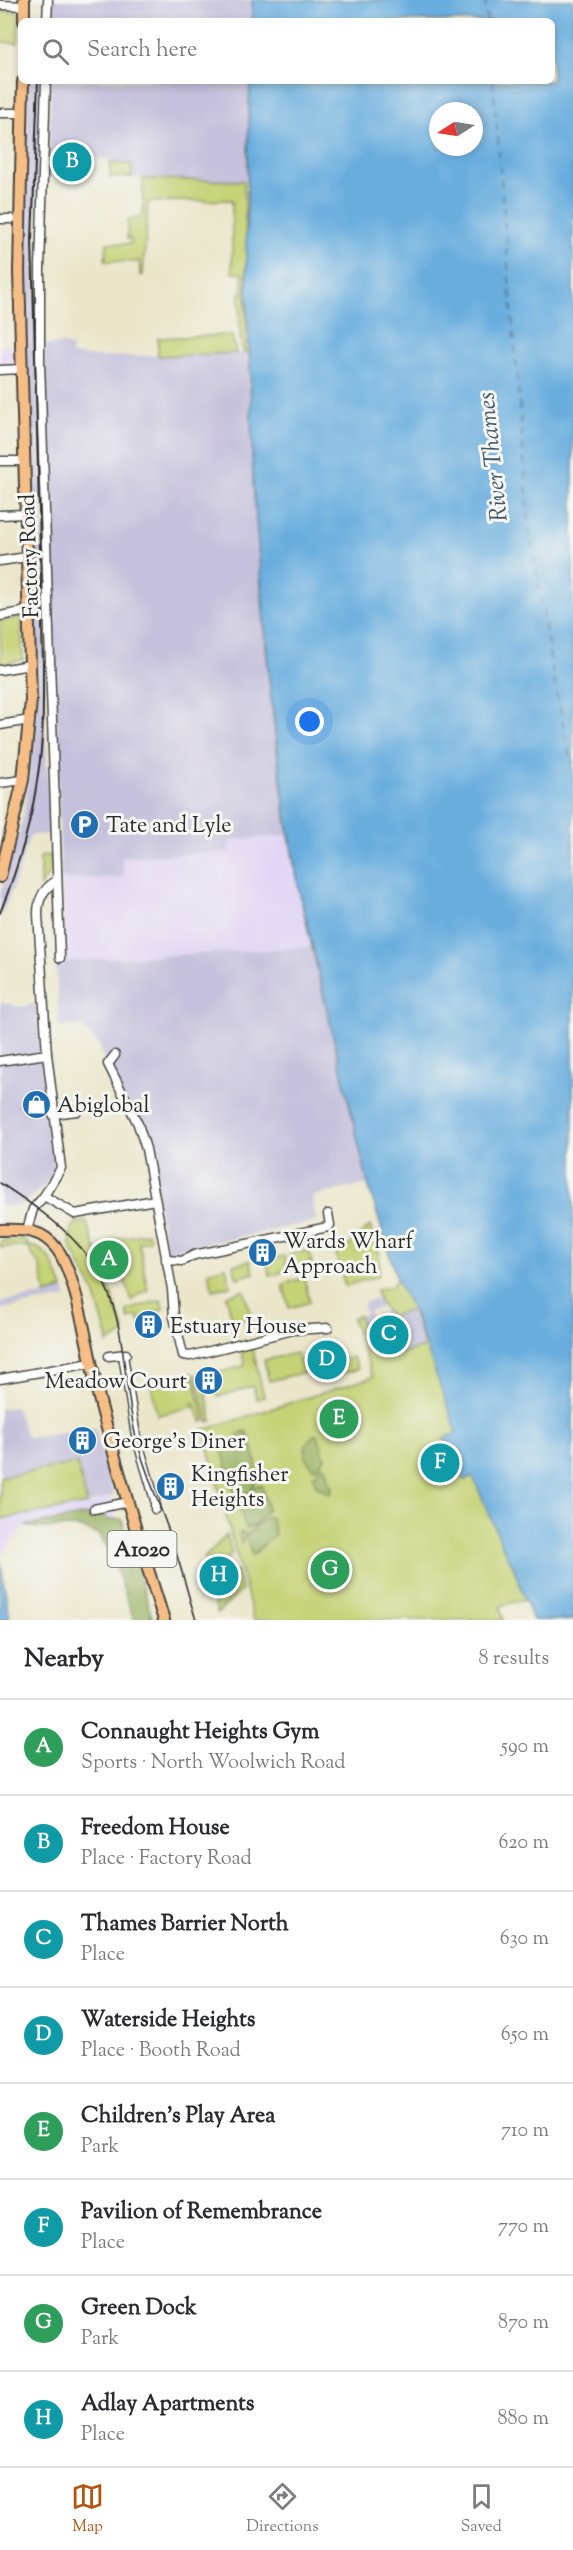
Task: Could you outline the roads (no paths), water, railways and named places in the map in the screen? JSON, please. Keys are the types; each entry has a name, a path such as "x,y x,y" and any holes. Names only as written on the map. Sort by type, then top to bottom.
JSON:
{"main road":[{"path":"0,877 23,780 30,720 19,219 23,84"},
{"path":"0,1230 27,1230"},
{"name":"A1020","path":"27,1230 34,1231 47,1239 60,1254 74,1290 128,1502 164,1620"}],"street":[{"path":"47,18 48,0"},
{"path":"0,5 24,3"},
{"name":"Factory Road","path":"46,84 40,333 60,958"},
{"path":"0,112 22,113"},
{"path":"0,219 11,219"},
{"path":"0,370 21,369"},
{"path":"0,461 24,461"},
{"path":"0,515 26,514"},
{"path":"0,561 27,557"},
{"path":"0,616 28,611"},
{"path":"0,670 30,665"},
{"path":"0,725 30,720"},
{"path":"0,783 23,780"},
{"path":"27,1230 33,1209 61,1168 47,1054 38,905 45,890 56,880"},
{"path":"0,1061 47,1054"},
{"path":"115,1055 108,1064 138,1124 153,1178 179,1344 186,1356 293,1330 328,1328"},
{"path":"53,1114 77,1111"},
{"path":"44,1196 60,1203 75,1214 155,1200"},
{"path":"166,1260 182,1260 194,1255 328,1227 330,1225 328,1214"},
{"path":"109,1356 126,1354 136,1436 155,1500 155,1509"},
{"path":"0,1379 91,1363"},
{"path":"94,1509 128,1502"}],"water":[{"name":"River Thames","path":"252,0 573,0 573,1620 533,1620 511,1561 509,1561 473,1477 464,1480 444,1438 457,1433 414,1313 399,1285 368,1184 299,890 285,808 270,689 253,483 246,244 250,84 555,84 555,18 252,18"},
{"path":"0,1559 10,1620 0,1620"}],"tram line":[{"path":"0,1183 61,1228 92,1263 104,1284 114,1307 120,1334 136,1438 174,1546 196,1620"}],"railway":[{"path":"0,913 13,879 28,827 40,760 42,733 43,663 32,240 38,84"}],"place":[{"name":"Freedom House","path":"72,162"},
{"name":"Tate and Lyle","path":"85,824"},
{"name":"Abiglobal","path":"36,1104"},
{"name":"Wards Wharf Approach","path":"262,1253"},
{"name":"Connaught Heights Gym","path":"109,1260"},
{"name":"Estuary House","path":"149,1325"},
{"name":"Thames Barrier North","path":"389,1335"},
{"name":"Waterside Heights","path":"327,1360"},
{"name":"Meadow Court","path":"208,1380"},
{"name":"Children's Play Area","path":"339,1419"},
{"name":"George's Diner","path":"82,1440"},
{"name":"Pavilion of Remembrance","path":"440,1463"},
{"name":"Kingfisher Heights","path":"170,1486"},
{"name":"Green Dock","path":"330,1570"},
{"name":"Adlay Apartments","path":"219,1576"}]}
